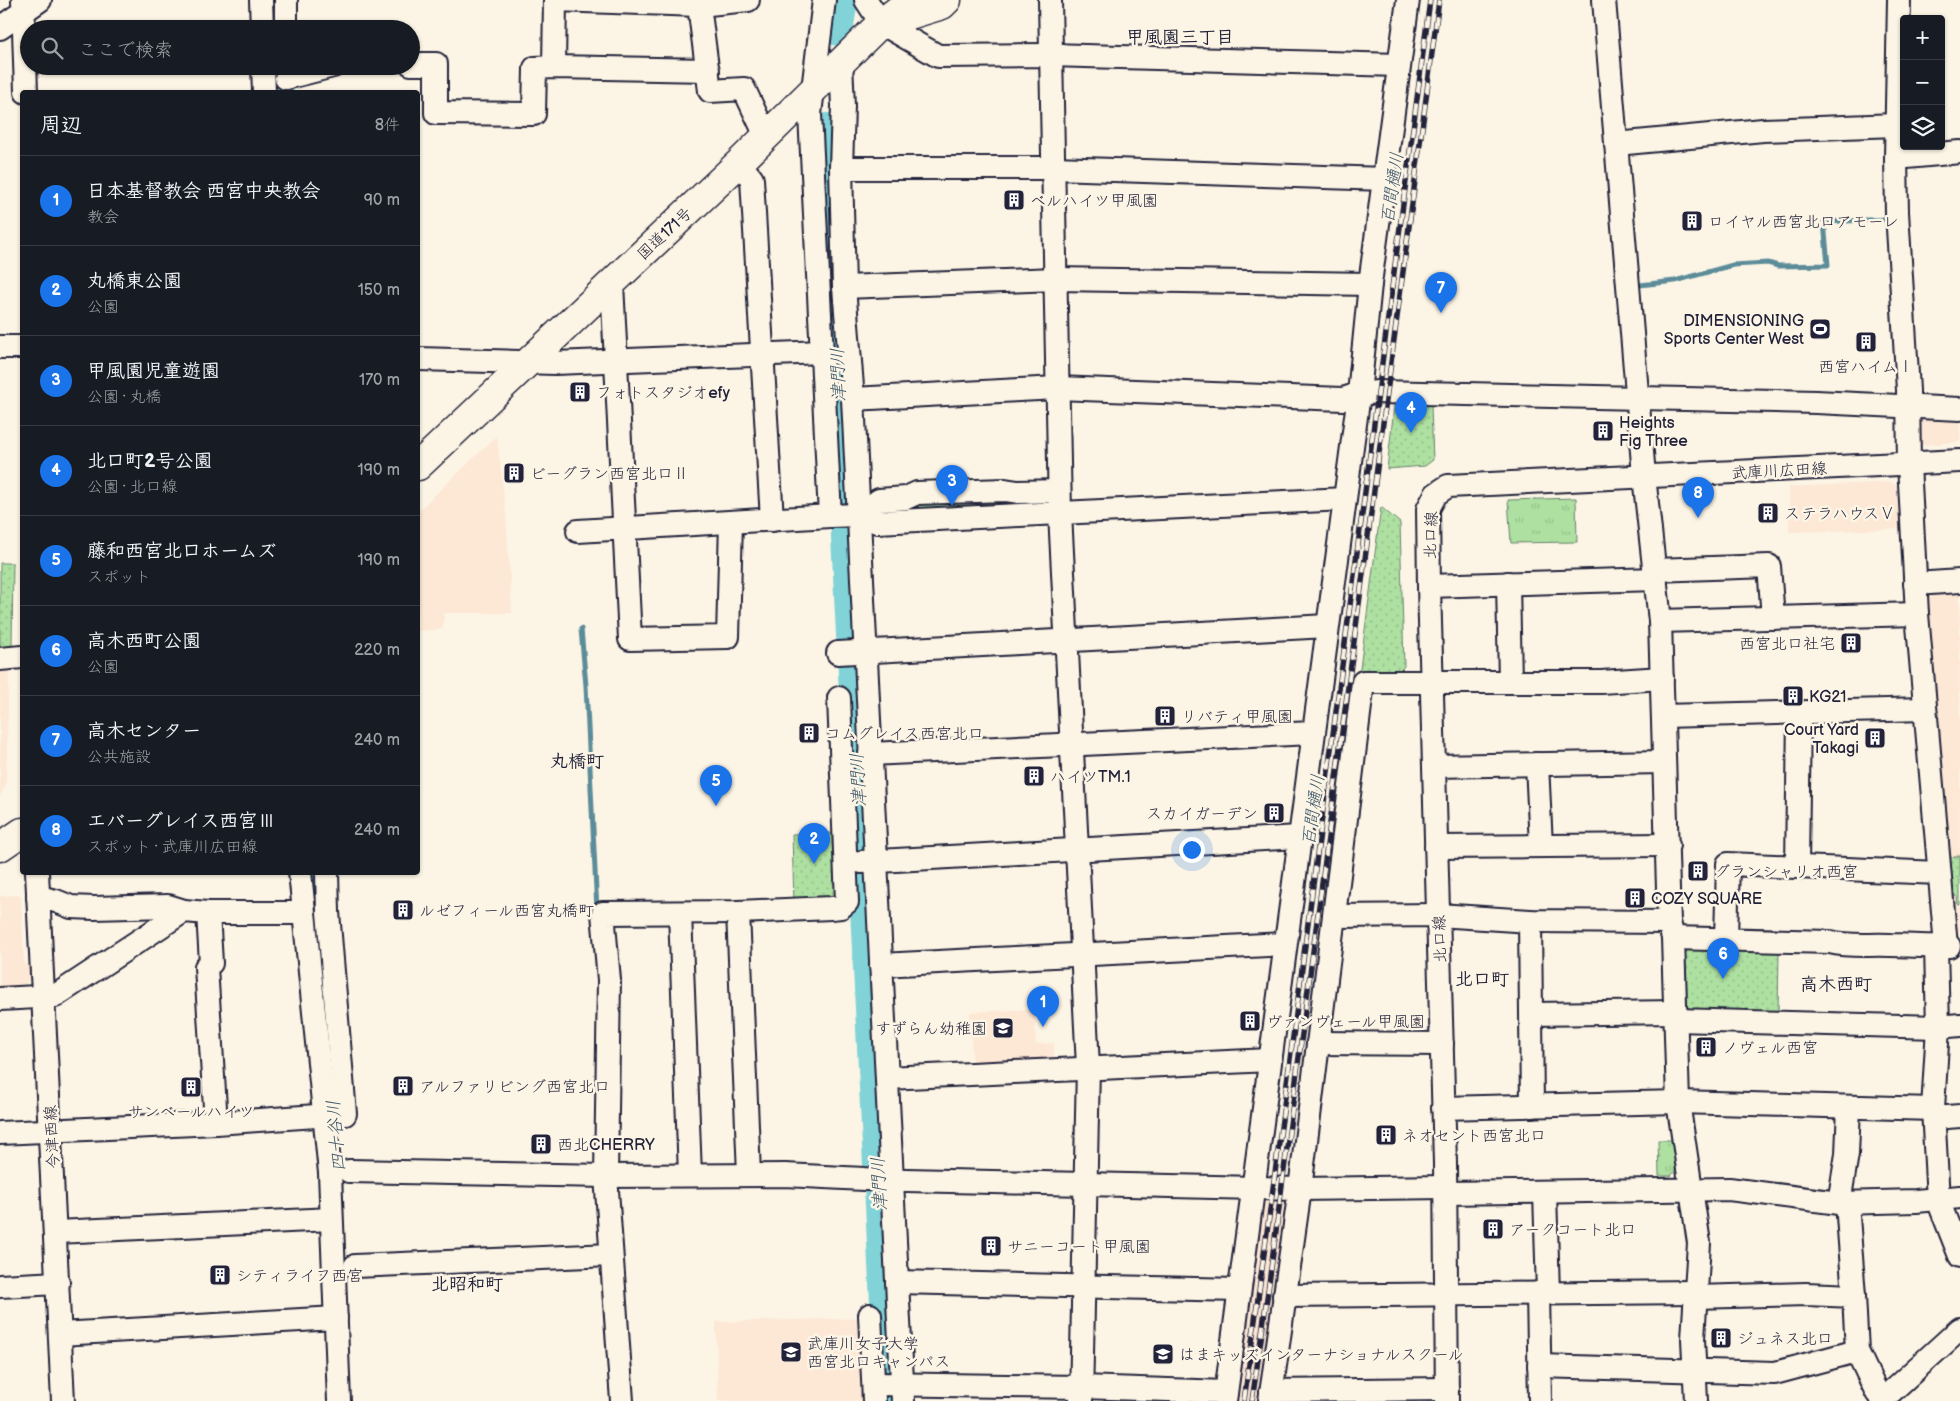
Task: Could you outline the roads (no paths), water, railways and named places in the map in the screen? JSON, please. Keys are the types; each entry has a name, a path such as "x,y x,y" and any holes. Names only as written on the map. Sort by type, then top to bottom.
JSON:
{"highway":[{"path":"881,23 898,0"},
{"name":"国道171号","path":"420,464 739,163 881,23 911,0"},
{"path":"881,23 942,5 947,0"},
{"path":"0,847 20,833"}],"street":[{"path":"261,0 262,20"},
{"path":"286,0 286,20"},
{"path":"554,66 555,0 699,5 748,0"},
{"path":"622,1401 606,1176 609,980 603,913 738,912 841,907 846,902 862,862 870,754 865,650 844,515 822,352 811,132 811,93 824,0"},
{"path":"866,0 881,23 938,56 1050,55 1399,65"},
{"path":"1050,0 1059,491 1088,1067 1081,1394"},
{"path":"888,1390 1225,1396 1254,1188 1312,733 1359,394 1370,284 1408,0"},
{"path":"1604,0 1644,476 1660,621 1678,1102 1699,1243 1693,1339 1696,1401"},
{"path":"1899,0 1896,158 1908,408 1908,464 1917,614 1947,946 1938,1027 1933,1113 1938,1200 1960,1256"},
{"path":"0,28 29,4"},
{"path":"28,20 29,4"},
{"path":"699,5 710,91 744,89 766,136"},
{"path":"841,63 844,287 853,399 844,515"},
{"path":"420,64 436,64 436,113 534,114 535,68 554,66 708,70"},
{"path":"26,90 27,75"},
{"path":"263,75 264,90"},
{"path":"287,79 301,75"},
{"path":"1616,144 1763,130 1896,126"},
{"path":"1896,158 1960,152"},
{"path":"739,163 752,179 772,520"},
{"path":"841,168 1054,168 1385,179"},
{"path":"844,287 1056,279 1370,284"},
{"path":"612,283 630,638 728,637 731,522"},
{"path":"0,347 20,348"},
{"path":"420,359 527,363 822,352"},
{"path":"853,399 1057,388 1343,399 1359,394 1387,392 1816,402 1908,408 1960,409"},
{"name":"武庫川広田線","path":"1448,486 1960,461"},
{"name":"北口線","path":"1447,1395 1448,1293 1428,509 1436,494 1448,486"},
{"path":"844,515 879,500 906,498 917,493 1006,490 1018,492 1059,491"},
{"path":"578,531 844,515 877,522 1345,499"},
{"path":"1429,586 1656,575 1768,566 1773,618"},
{"path":"1915,584 1960,581"},
{"path":"1508,583 1510,681"},
{"path":"1660,621 1917,614"},
{"path":"838,653 865,650 1327,626"},
{"path":"0,659 20,657"},
{"path":"1447,1395 1271,1396 1300,1189 1364,682 1601,682 1662,678"},
{"path":"839,698 862,862 881,965 887,1078 882,1179 897,1282 888,1390"},
{"path":"1663,716 1925,709"},
{"path":"1797,866 1799,713"},
{"path":"870,754 1312,733"},
{"path":"1434,766 1664,762"},
{"path":"1537,764 1541,846"},
{"path":"862,862 1299,837"},
{"path":"1436,847 1668,845"},
{"path":"1726,938 1728,864 1940,873"},
{"name":"今津西線","path":"37,875 63,1401"},
{"path":"300,875 303,913 331,1115 331,1219 339,1401"},
{"path":"0,1133 216,1123 345,1114 328,912 327,875"},
{"path":"38,897 71,907 168,906 184,912 303,913"},
{"path":"0,999 55,996 184,912"},
{"path":"738,912 749,1174"},
{"path":"208,913 212,963 206,967 216,1123"},
{"path":"680,913 690,1175"},
{"path":"1334,916 1438,915 1671,930 1726,938 1830,942 1842,945 1869,946 1888,944 1947,946"},
{"path":"1530,921 1532,1106"},
{"path":"881,965 1285,944"},
{"path":"1532,1014 1676,1016 1938,1027 1960,1025"},
{"path":"1318,1043 1442,1044"},
{"path":"887,1078 1088,1067 1270,1060"},
{"path":"1444,1108 1678,1102 1849,1107 1960,1116"},
{"path":"1849,1107 1843,1202 1854,1296 1857,1351 1882,1400 1960,1329"},
{"path":"350,1171 606,1176 749,1174 1300,1189 1545,1192 1721,1189 1843,1202 1938,1200 1960,1197"},
{"path":"1540,1401 1539,1366 1545,1192"},
{"path":"56,1232 331,1219"},
{"path":"355,1266 611,1255"},
{"path":"897,1282 1239,1290"},
{"path":"0,1286 58,1283"},
{"path":"1284,1296 1448,1293 1806,1294 1854,1296"},
{"path":"870,1315 888,1390"},
{"path":"60,1334 336,1318"},
{"path":"1539,1366 1775,1373 1857,1351"}],"waterway":[{"name":"四十谷川","path":"274,0 275,20"},
{"name":"津門川","path":"838,31 843,0"},
{"name":"四十谷川","path":"278,75 279,90"},
{"name":"津門川","path":"827,128 827,163 890,1401"},
{"path":"1640,285 1675,281 1733,265 1768,263 1778,266 1828,265 1824,222 1889,219"},
{"path":"581,629 586,686 597,911"},
{"name":"四十谷川","path":"314,875 325,1009"}],"railway":[{"path":"1244,1401 1430,0"},
{"path":"1252,1401 1439,0"}],"place":[{"name":"ベルハイツ甲風園","path":"1014,200"},
{"name":"ロイヤル西宮北口アモーレ","path":"1692,221"},
{"name":"高木センター","path":"1441,313"},
{"name":"DIMENSIONING Sports Center West","path":"1820,329"},
{"name":"西宮ハイムⅠ","path":"1866,342"},
{"name":"フォトスタジオefy","path":"580,392"},
{"name":"Heights Fig Three","path":"1603,431"},
{"name":"北口町2号公園","path":"1411,433"},
{"name":"ビーグラン西宮北口Ⅱ","path":"514,473"},
{"name":"甲風園児童遊園","path":"952,506"},
{"name":"ステラハウスⅤ","path":"1768,513"},
{"name":"エバーグレイス西宮Ⅲ","path":"1698,518"},
{"name":"西宮北口社宅","path":"1851,643"},
{"name":"KG21","path":"1793,696"},
{"name":"リバティ甲風園","path":"1165,716"},
{"name":"コムグレイス西宮北口","path":"809,733"},
{"name":"Court Yard Takagi","path":"1875,738"},
{"name":"ハイツTM.1","path":"1034,776"},
{"name":"藤和西宮北口ホームズ","path":"716,806"},
{"name":"スカイガーデン","path":"1274,813"},
{"name":"丸橋東公園","path":"814,864"},
{"name":"グランシャリオ西宮","path":"1698,871"},
{"name":"COZY SQUARE","path":"1635,898"},
{"name":"ルゼフィール西宮丸橋町","path":"403,910"},
{"name":"高木西町公園","path":"1723,979"},
{"name":"ヴァンヴェール甲風園","path":"1250,1021"},
{"name":"日本基督教会 西宮中央教会","path":"1043,1027"},
{"name":"すずらん幼稚園","path":"1003,1028"},
{"name":"ノヴェル西宮","path":"1706,1047"},
{"name":"アルファリビング西宮北口","path":"403,1086"},
{"name":"サンベールハイツ","path":"191,1087"},
{"name":"ネオセント西宮北口","path":"1386,1135"},
{"name":"西北CHERRY","path":"541,1144"},
{"name":"アークコート北口","path":"1493,1229"},
{"name":"サニーコート甲風園","path":"991,1246"},
{"name":"シティライフ西宮","path":"220,1275"},
{"name":"ジュネス北口","path":"1721,1338"},
{"name":"武庫川女子大学 西宮北口キャンパス","path":"791,1352"},
{"name":"はまキッズインターナショナルスクール","path":"1163,1354"}],"district":[{"name":"甲風園三丁目","path":"1180,37"},
{"name":"丸橋町","path":"577,761"},
{"name":"北口町","path":"1482,979"},
{"name":"高木西町","path":"1836,984"},
{"name":"北昭和町","path":"467,1284"}],"water label":[{"name":"百間樋川","path":"1392,188"},
{"name":"百間樋川","path":"1313,810"}]}
